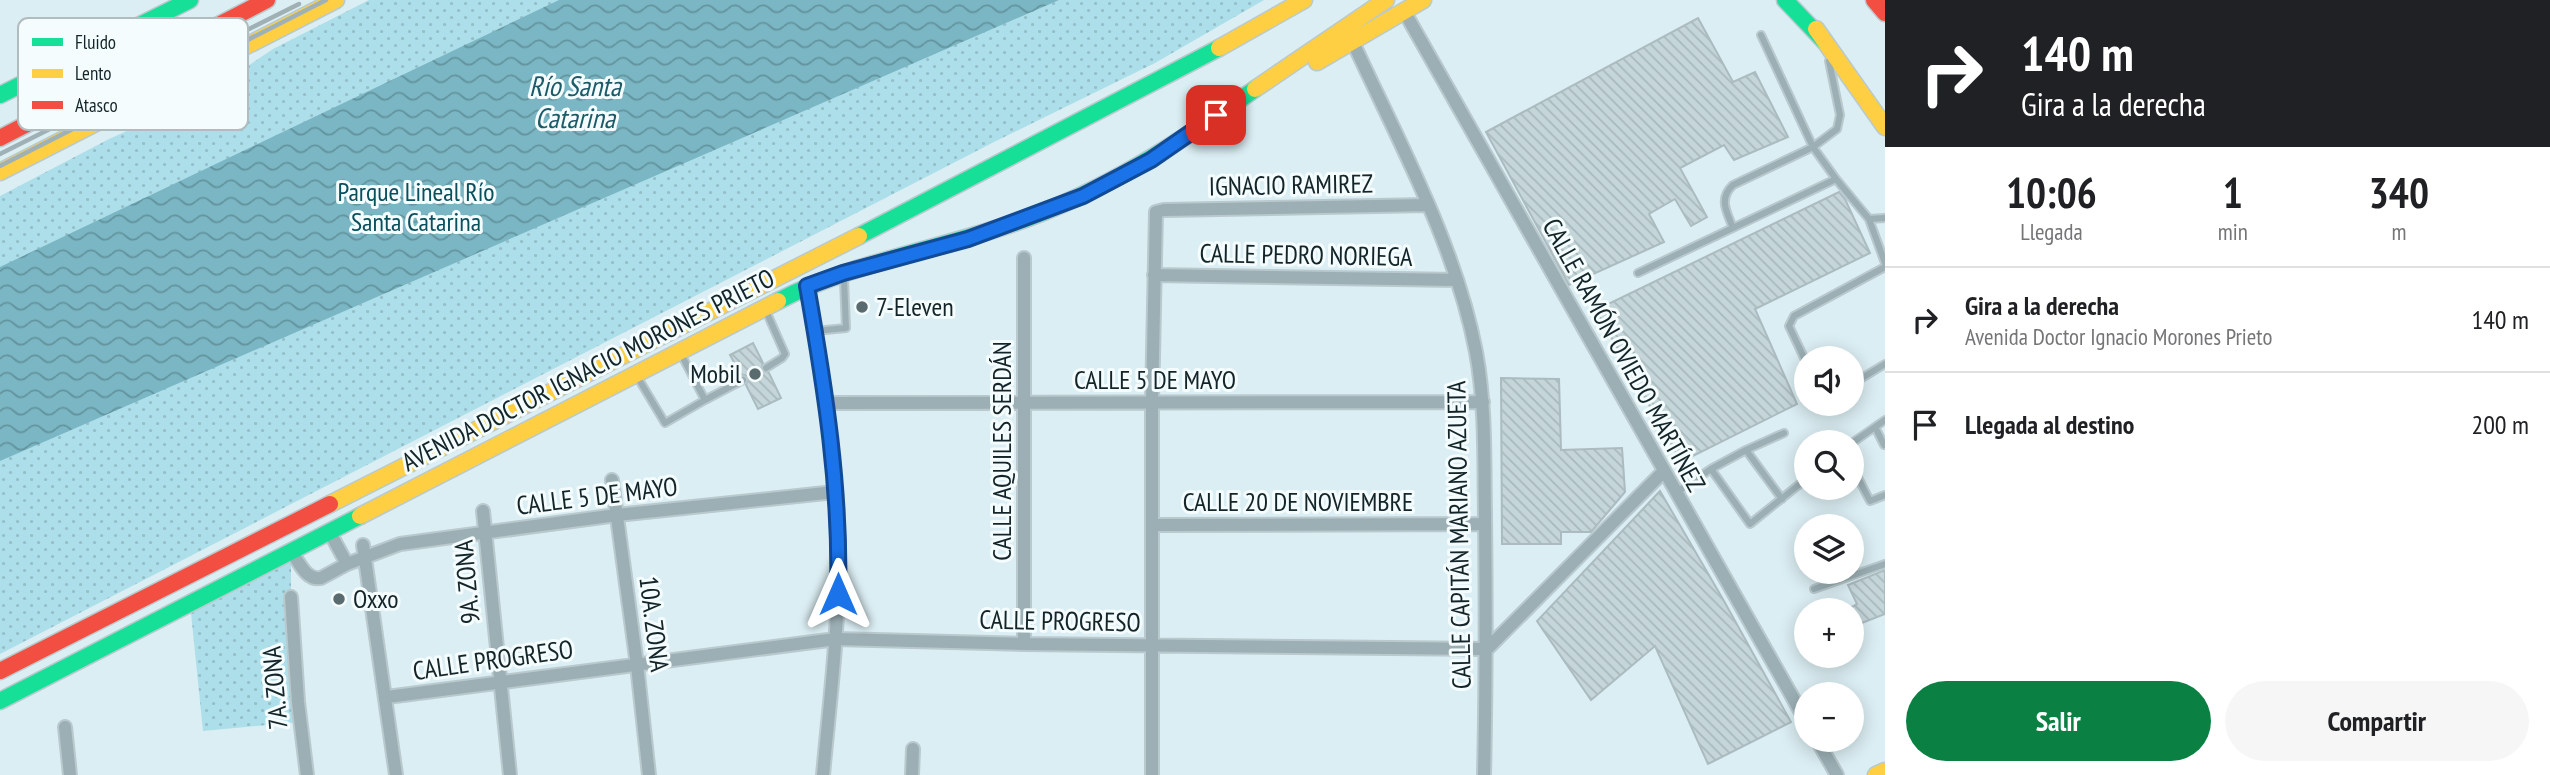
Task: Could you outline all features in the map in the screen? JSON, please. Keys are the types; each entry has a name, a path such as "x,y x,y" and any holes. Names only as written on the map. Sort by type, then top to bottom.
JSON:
{"main road":[{"path":"155,18 191,0"},
{"path":"232,18 267,0"},
{"path":"248,45 336,0"},
{"name":"AVENIDA DOCTOR IGNACIO MORONES PRIETO","path":"0,671 927,202 1199,59 1304,0"},
{"path":"1348,33 1386,0"},
{"path":"1348,33 1404,11 1423,0"},
{"path":"1785,0 1825,43"},
{"path":"1799,0 1825,43 1885,127"},
{"path":"1874,0 1885,13"},
{"name":"AVENIDA DOCTOR IGNACIO MORONES PRIETO","path":"0,701 807,286 843,273 968,239 1083,196 1151,160 1259,85 1299,73 1348,33"},
{"path":"0,95 18,86"},
{"path":"0,138 18,129"},
{"path":"0,172 82,130"},
{"path":"843,273 927,202"},
{"path":"1876,775 1885,771"}],"street":[{"name":"CALLE RAMÓN OVIEDO MARTÍNEZ","path":"1404,11 1794,700"},
{"name":"CALLE CAPITÁN MARIANO AZUETA","path":"1348,33 1428,205 1457,281 1475,349 1483,402 1488,649 1484,775"},
{"name":"IGNACIO RAMIREZ","path":"1154,275 1156,212 1428,205"},
{"name":"CALLE AQUILES SERDÁN","path":"1024,258 1024,644"},
{"path":"1152,775 1154,275"},
{"name":"CALLE PEDRO NORIEGA","path":"1154,275 1457,281"},
{"path":"807,286 827,403 835,492 838,572 836,639 823,775"},
{"name":"CALLE 5 DE MAYO","path":"827,403 1483,402"},
{"path":"1488,649 1663,472"},
{"name":"10A. ZONA","path":"612,480 649,775"},
{"name":"CALLE 5 DE MAYO","path":"291,551 313,579 321,578 347,564 365,550 400,544 617,515 835,492"},
{"name":"9A. ZONA","path":"483,511 510,775"},
{"name":"CALLE 20 DE NOVIEMBRE","path":"1152,525 1485,524"},
{"path":"329,531 347,564"},
{"path":"365,550 396,775"},
{"name":"7A. ZONA","path":"290,597 307,775"},
{"name":"CALLE PROGRESO","path":"387,697 836,639 1151,646 1488,649"},
{"path":"65,727 70,775"},
{"path":"912,775 913,749"},
{"path":"1824,752 1837,775"}],"lane":[{"path":"1761,35 1813,147 1868,219 1885,265 1794,316 1789,326 1798,346"},
{"path":"1733,228 1723,201 1727,191 1813,147 1838,129 1840,123 1836,86 1825,43"},
{"path":"1638,273 1836,179"},
{"path":"1868,219 1885,218"},
{"path":"815,331 846,328 843,273"},
{"path":"764,307 785,354 766,368"},
{"path":"679,351 705,400"},
{"path":"1864,377 1885,364"},
{"path":"635,374 665,423 743,380"},
{"path":"1864,435 1885,420"},
{"path":"1875,427 1885,445"},
{"path":"1675,493 1711,469 1784,433"},
{"path":"1746,450 1782,499"},
{"path":"1711,469 1750,524 1794,489"},
{"path":"1864,489 1870,501 1885,495"},
{"path":"1814,589 1885,564"}],"green space":[{"name":"Parque Lineal Río Santa Catarina","path":"369,0 1264,0 1155,63 996,141 0,654 0,196 129,130 248,130 248,66 273,49"},
{"path":"291,551 291,597 300,722 203,731 190,603"}],"water":[{"name":"Río Santa Catarina","path":"559,0 1059,0 0,461 0,267"}],"building":[{"path":"1698,18 1733,82 1755,72 1788,137 1734,160 1724,145 1680,168 1707,217 1691,226 1675,199 1649,214 1664,242 1569,285 1486,132"},
{"path":"1839,192 1845,199 1870,253 1755,309 1794,397 1794,406 1681,462 1596,310"},
{"name":"Mobil","path":"753,343 763,363 761,370 769,373 781,398 758,409 746,385 748,378 741,375 730,355"},
{"path":"1501,378 1559,379 1561,450 1622,448 1625,492 1591,532 1561,532 1561,544 1502,544"},
{"path":"1660,491 1791,722 1708,764 1655,646 1591,700 1537,621"},
{"path":"1885,570 1885,614 1864,622 1864,598 1854,598 1848,585 1864,584 1864,579"}],"railway":[{"path":"248,40 326,0"},
{"path":"248,30 299,4"},
{"path":"0,154 48,130"},
{"path":"0,166 71,130"}],"traffic: fast":[{"path":"154,18 190,0"},
{"path":"1785,0 1825,42"},
{"path":"859,236 1219,48"},
{"path":"0,95 18,86"},
{"path":"778,301 864,267 984,233 1047,211 1139,165 1255,89"},
{"path":"0,701 360,516"}],"traffic: slow":[{"path":"248,45 336,0"},
{"path":"1219,48 1304,0"},
{"path":"1255,89 1386,0"},
{"path":"1317,62 1423,0"},
{"path":"1816,29 1885,127"},
{"path":"0,172 82,130"},
{"path":"330,504 859,236"},
{"path":"360,516 778,301"},
{"path":"1876,775 1885,771"}],"traffic: jam":[{"path":"232,18 267,0"},
{"path":"1874,0 1885,13"},
{"path":"0,138 18,129"},
{"path":"0,671 330,504"}],"place":[{"name":"7-Eleven","path":"862,307"},
{"name":"Mobil","path":"755,374"},
{"name":"Oxxo","path":"339,599"}],"route":[{"path":"838,594 835,492 827,403 807,286 843,273 968,239 1083,196 1151,160 1216,115"}]}
